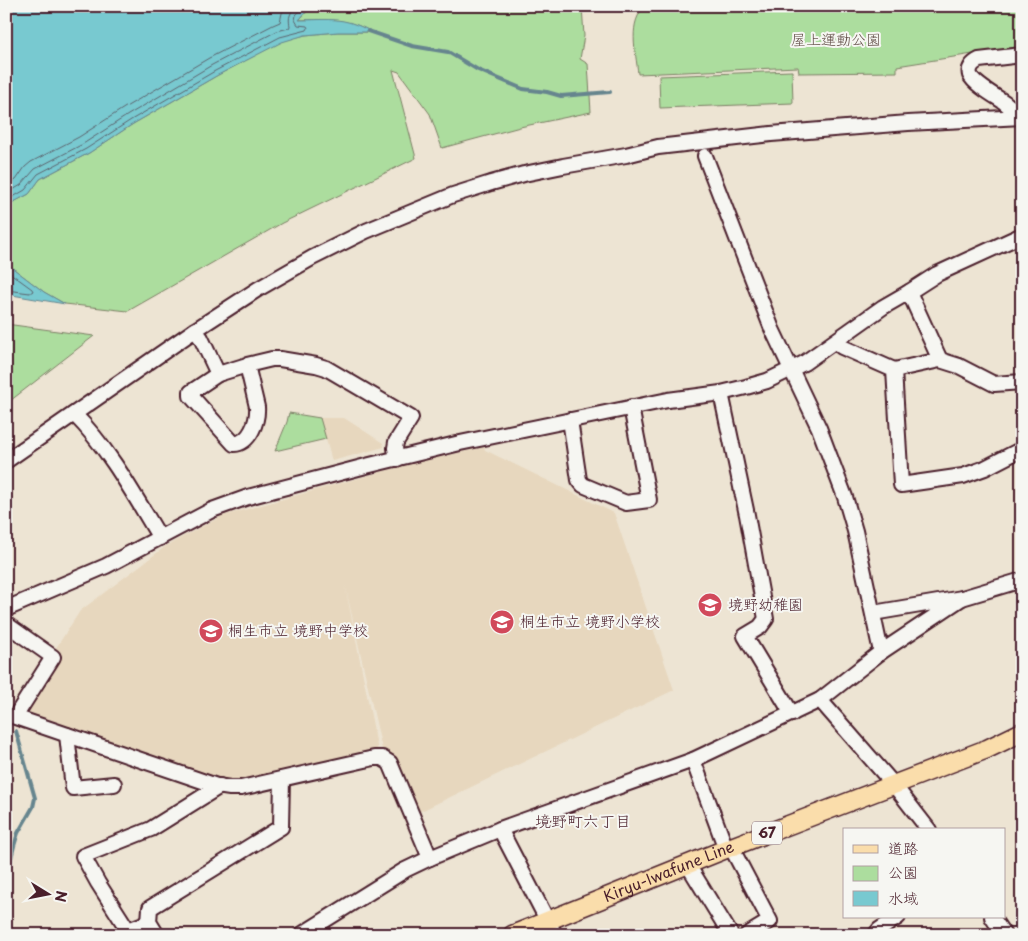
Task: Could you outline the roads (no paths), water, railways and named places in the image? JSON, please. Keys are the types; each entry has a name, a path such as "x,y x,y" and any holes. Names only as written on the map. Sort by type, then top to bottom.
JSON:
{"main road":[{"name":"Kiryu-Iwafune Line","path":"512,935 551,928 688,864 987,749 1022,732"}],"street":[{"path":"1022,55 979,60 970,67 970,73 977,83 1022,117"},
{"path":"6,461 195,330 258,289 366,230 453,195 524,174 626,155 658,147 771,134 908,123 1022,117"},
{"path":"705,156 769,323 820,428 845,497 855,531 881,652"},
{"path":"6,609 106,566 212,510 248,498 348,470 460,443 631,407 746,388 767,381 804,363 883,307 937,274 1022,235"},
{"path":"909,292 940,360"},
{"path":"195,330 201,338 218,374"},
{"path":"836,342 842,347 894,370 940,360 959,366 994,384 1022,382"},
{"path":"247,365 258,412 255,424 247,438 240,444 234,444 191,396 191,392 218,374 247,365 272,360 316,364 326,368 411,418 396,442 395,448 398,458"},
{"path":"894,370 901,485 963,476 985,468 1022,448"},
{"path":"720,393 747,515 766,619 760,627 746,636 792,714"},
{"path":"570,420 579,480 583,485 626,503 649,500 631,407"},
{"path":"74,414 115,464 160,538"},
{"path":"873,614 962,598 1022,580"},
{"path":"302,935 406,870 430,858 500,829 693,760 820,700 881,652 962,598"},
{"path":"6,624 53,657 15,717 230,788 241,788 282,780 374,758 382,758 390,763 430,858"},
{"path":"820,700 885,777 894,785 927,828"},
{"path":"67,734 73,788 114,784"},
{"path":"693,760 729,848 770,921 747,935"},
{"path":"157,935 149,922 150,908 281,827 282,780"},
{"path":"149,922 128,930 83,856 151,828 220,786"},
{"path":"500,829 551,928"},
{"path":"688,864 731,935"},
{"path":"875,935 897,918"},
{"path":"993,918 1004,935"}],"water":[{"path":"6,6 312,6 299,20 350,22 372,32 338,32 305,35 282,42 218,75 133,124 89,153 40,179 29,194 6,206"},
{"path":"6,263 44,292 65,304 6,294"}],"waterway":[{"path":"368,31 412,46 448,52 478,70 523,89 561,96 610,92"},
{"path":"6,900 9,886 9,866 14,846 18,833 33,807 35,798 16,731"}],"place":[{"name":"境野幼稚園","path":"710,605"},
{"name":"桐生市立 境野小学校","path":"502,622"},
{"name":"桐生市立 境野中学校","path":"211,631"}],"district":[{"name":"境野町六丁目","path":"583,821"}],"park label":[{"name":"屋上運動公園","path":"836,40"}]}
